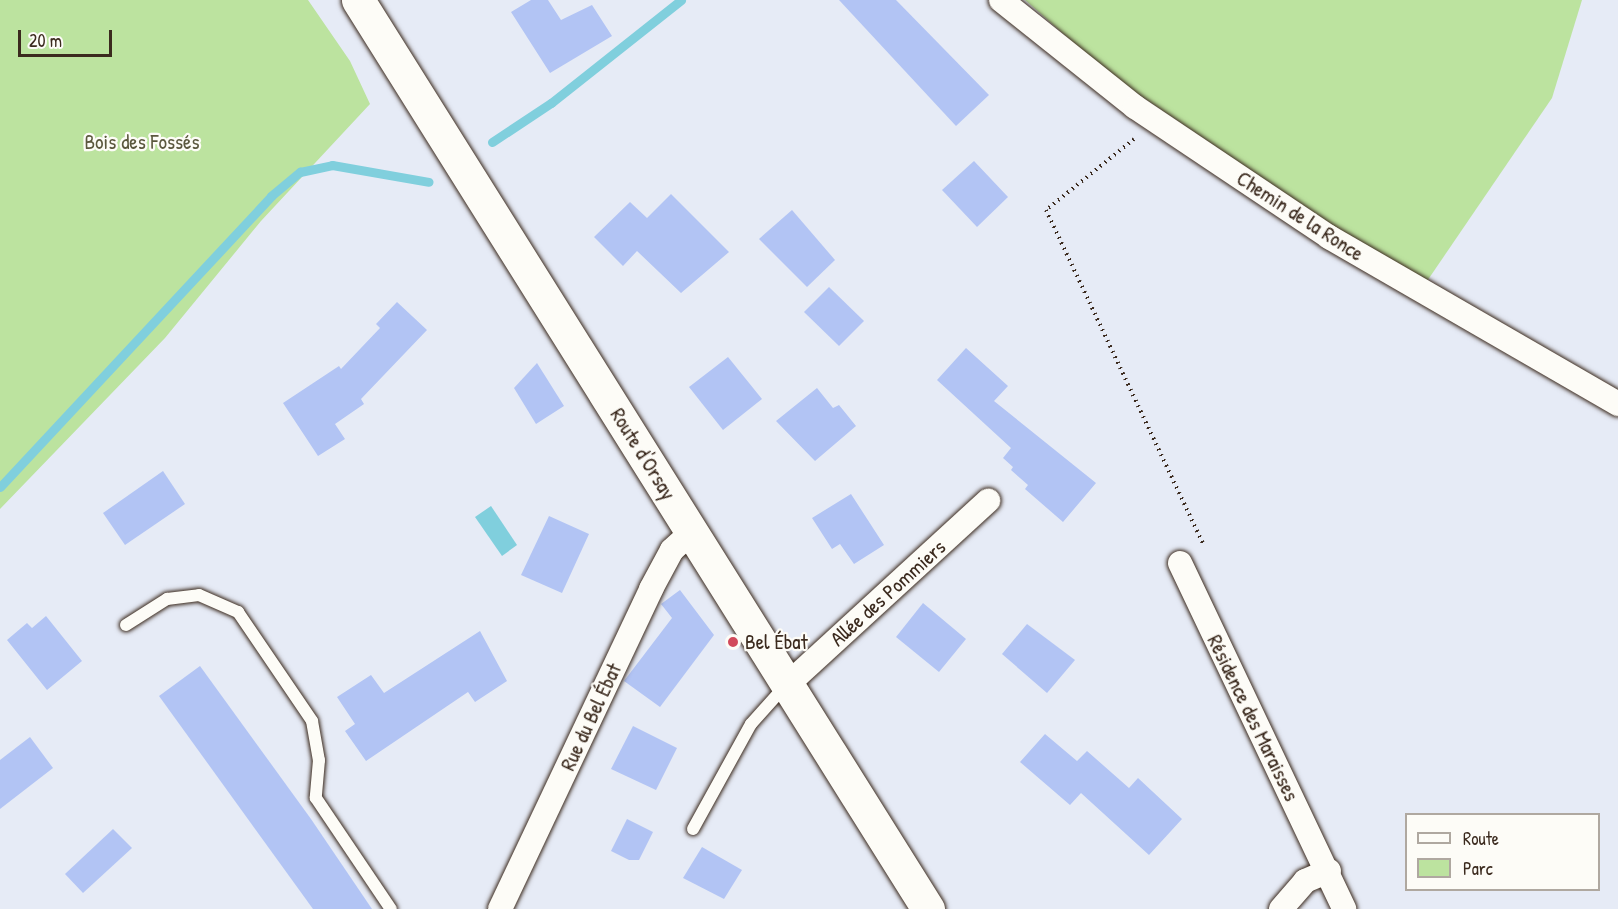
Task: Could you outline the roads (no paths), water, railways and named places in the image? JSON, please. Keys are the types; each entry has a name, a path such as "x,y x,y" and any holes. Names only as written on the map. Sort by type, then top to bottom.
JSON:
{"main road":[{"name":"Route d'Orsay","path":"358,0 928,909"}],"street":[{"name":"Chemin de la Ronce","path":"1001,0 1156,122 1329,237 1618,404"},
{"name":"Allée des Pommiers","path":"787,685 988,501"},
{"name":"Rue du Bel Ébat","path":"500,909 651,589 672,550 691,533"},
{"name":"Résidence des Maraisses","path":"1180,563 1277,774 1329,871 1344,909"},
{"path":"1281,909 1305,881 1329,871"}],"lane":[{"path":"126,625 168,599 199,596 238,612 312,721 319,760 316,798 391,909"},
{"path":"693,829 751,724 787,685"}],"water":[{"path":"491,506 517,545 502,556 475,517"}],"waterway":[{"path":"492,142 551,103 681,0"},
{"path":"0,487 271,196 300,172 332,165 429,182"}],"place":[{"name":"Bel Ébat","path":"733,642"}],"park label":[{"name":"Bois des Fossés","path":"142,142"}]}
